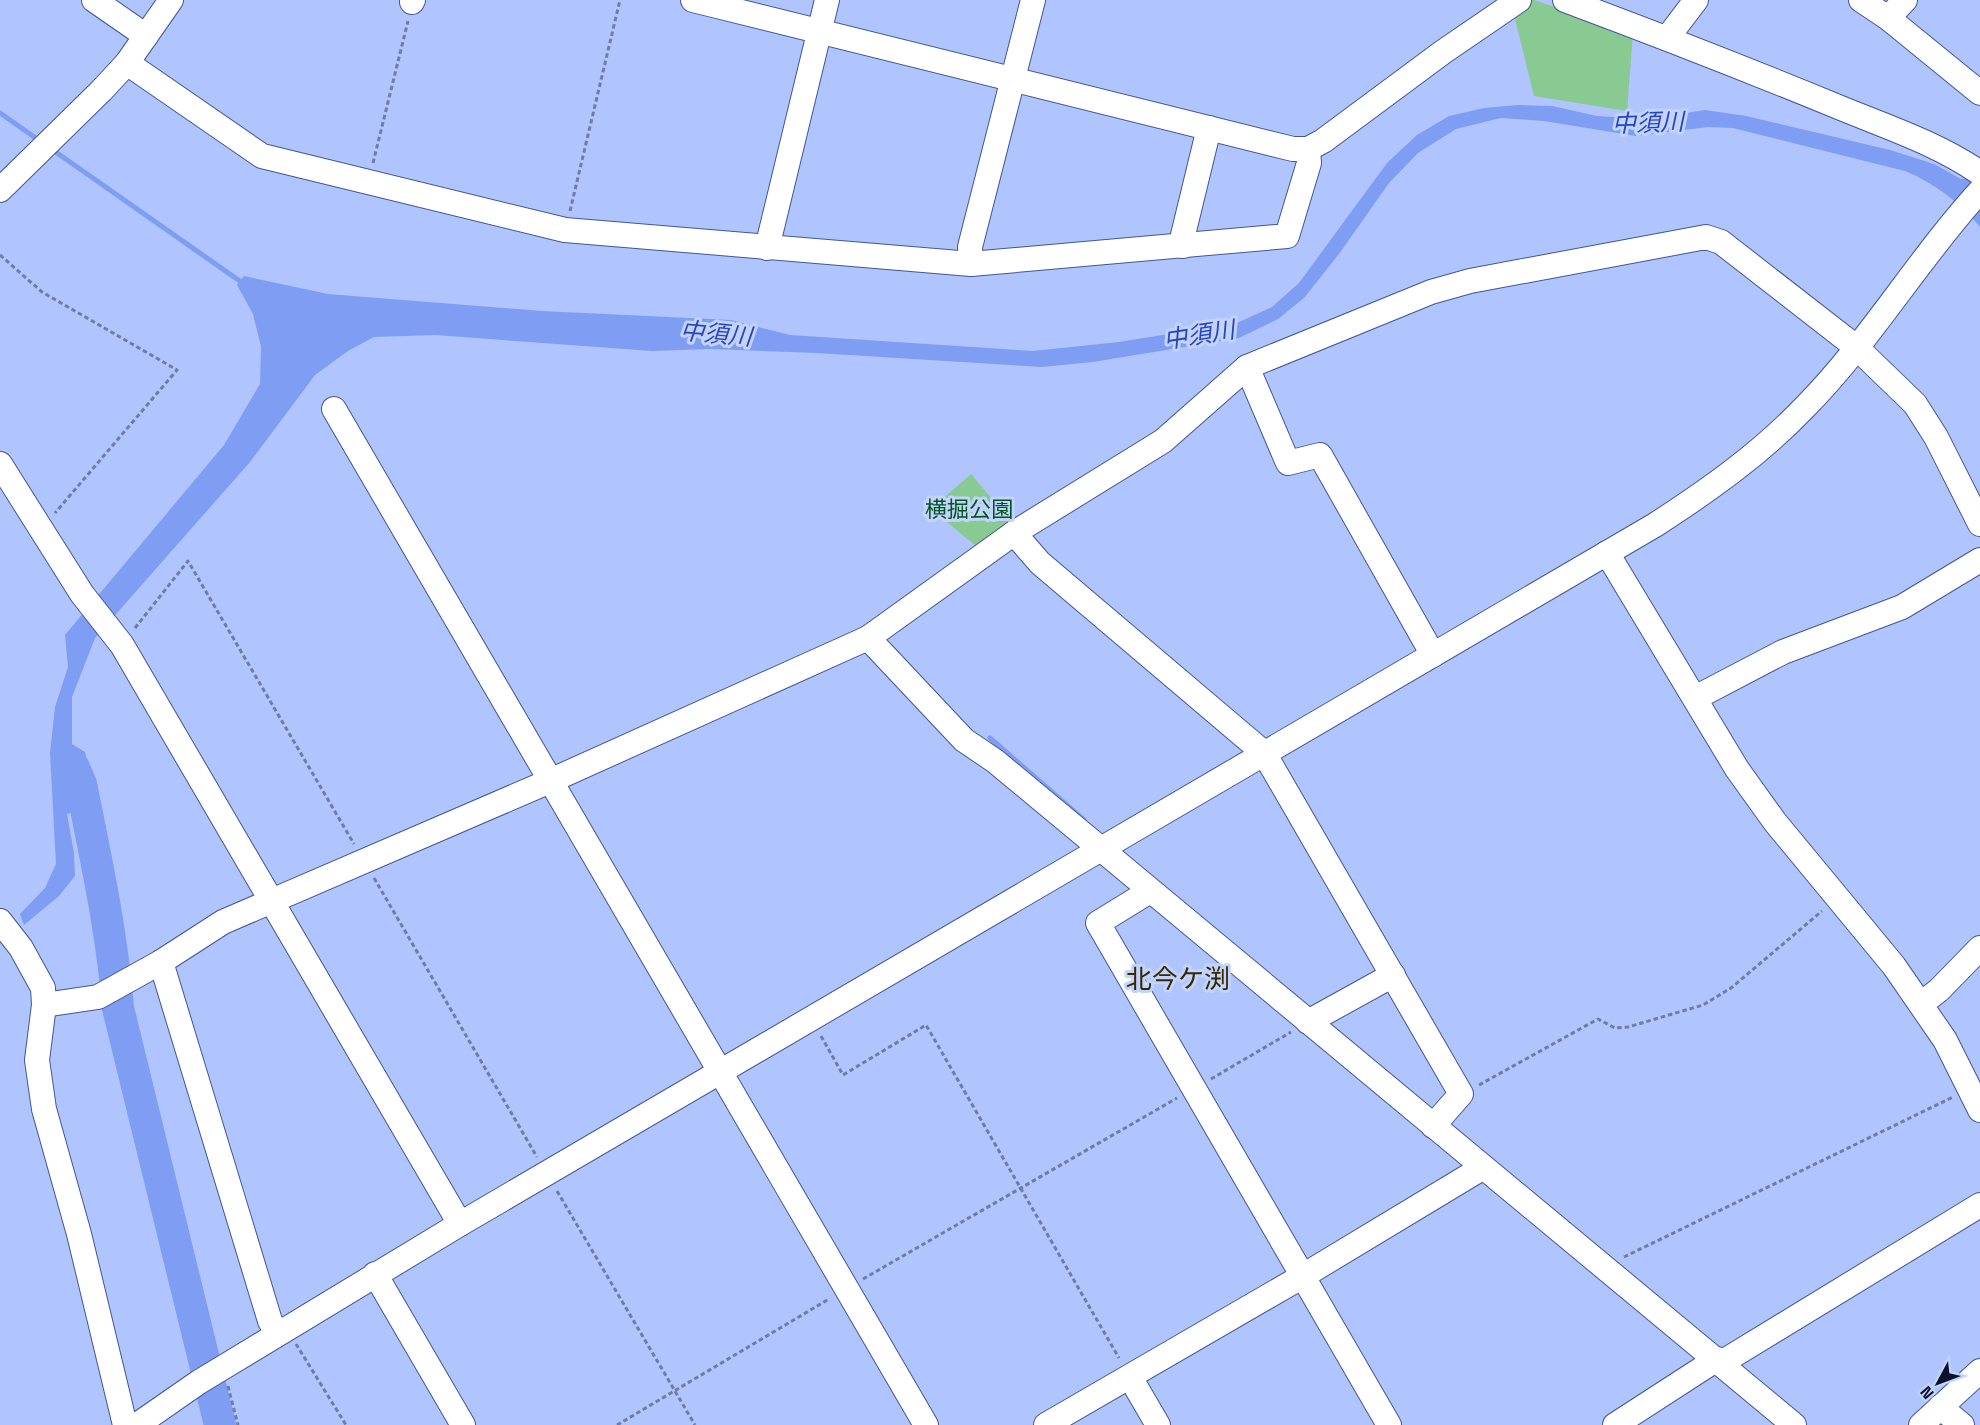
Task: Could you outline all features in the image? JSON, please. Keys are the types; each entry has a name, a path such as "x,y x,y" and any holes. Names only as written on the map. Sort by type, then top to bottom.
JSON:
{"street":[{"path":"94,0 146,36"},
{"path":"0,190 127,63 171,0"},
{"path":"693,0 1293,149 1308,149 1323,141 1443,52 1520,0"},
{"path":"767,248 827,0"},
{"path":"971,264 970,247 1015,79 1033,0"},
{"path":"1565,0 1668,37 1888,127 1941,151 1980,173"},
{"path":"1668,37 1696,0"},
{"path":"1861,0 1888,18 1980,93"},
{"path":"1888,18 1905,0"},
{"path":"127,63 262,156 566,230 971,264 1287,236 1309,163 1308,149"},
{"path":"1183,246 1183,235 1209,128"},
{"path":"137,1425 213,1373 375,1274 1607,553 1700,496 1761,451 1807,406 1980,190"},
{"path":"44,1005 98,997 161,962 223,922 550,781 868,638 1014,533 1162,441 1247,367 1431,292 1492,276 1706,237 1721,242 1856,347 1915,404 1936,436 1980,524"},
{"path":"1247,367 1288,463 1320,455 1433,655"},
{"path":"334,409 926,1425"},
{"path":"0,464 81,594 120,642 460,1224"},
{"path":"1014,533 1040,563 1264,753 1461,1094 1432,1126"},
{"path":"1607,553 1737,768 1774,822 1838,897 1921,1004 1970,1088 1980,1110"},
{"path":"1695,698 1783,652 1902,607 1980,560"},
{"path":"868,638 964,740 995,761 1482,1168 1719,1361 1766,1416 1794,1425"},
{"path":"1150,891 1098,923 1389,1425"},
{"path":"0,921 21,948 43,988 44,1005 37,1060 44,1108 61,1164 125,1425"},
{"path":"1921,1004 1939,990 1980,948"},
{"path":"161,962 270,1321 281,1330"},
{"path":"1308,1022 1393,975"},
{"path":"1046,1425 1303,1276 1482,1168"},
{"path":"1619,1424 1719,1361 1980,1205"},
{"path":"375,1274 463,1425"},
{"path":"1921,1425 1980,1371"},
{"path":"1130,1377 1158,1425"},
{"path":"1940,1407 1962,1425"}],"path":[{"path":"566,230 620,0"},
{"path":"369,183 413,1"},
{"path":"0,255 42,292 177,370 41,529"},
{"path":"120,642 188,561 695,1425"},
{"path":"1461,1094 1598,1019 1615,1029 1703,1005 1731,988 1838,897"},
{"path":"811,1019 843,1075 926,1025 1130,1377"},
{"path":"617,1425 846,1288 1308,1022"},
{"path":"1603,1267 1970,1088"},
{"path":"281,1330 346,1425"},
{"path":"213,1373 238,1425"}],"green space":[{"path":"1527,0 1534,0 1633,33 1627,111 1534,96 1513,11"},
{"name":"横掘公園","path":"971,474 1015,526 982,551 931,509"}],"water":[{"name":"中須川","path":"1518,105 1552,106 1597,116 1648,119 1705,110 1746,116 1890,150 1934,164 1961,179 1972,177 1980,188 1980,227 1946,195 1926,181 1905,171 1733,128 1708,127 1636,136 1544,121 1501,118 1456,129 1418,153 1389,183 1339,254 1304,298 1278,319 1239,338 1093,362 1042,367 817,353 710,349 652,351 435,335 374,337 348,351 315,375 250,462 95,638 72,697 72,744 85,752 96,806 67,814 74,853 75,876 59,896 24,925 20,914 45,888 56,864 50,753 55,707 68,667 65,635 224,445 260,384 261,347 253,314 237,285 244,276 328,294 542,311 731,320 790,335 1033,351 1119,342 1237,323 1272,307 1299,283 1387,163 1417,135 1449,116 1484,108"}],"waterway":[{"path":"0,113 40,141"},
{"path":"50,148 244,284"},
{"path":"990,738 1084,820"},
{"path":"74,768 81,784 103,896 118,1008 220,1425"}],"district":[{"name":"北今ケ渕","path":"1178,979"}]}
